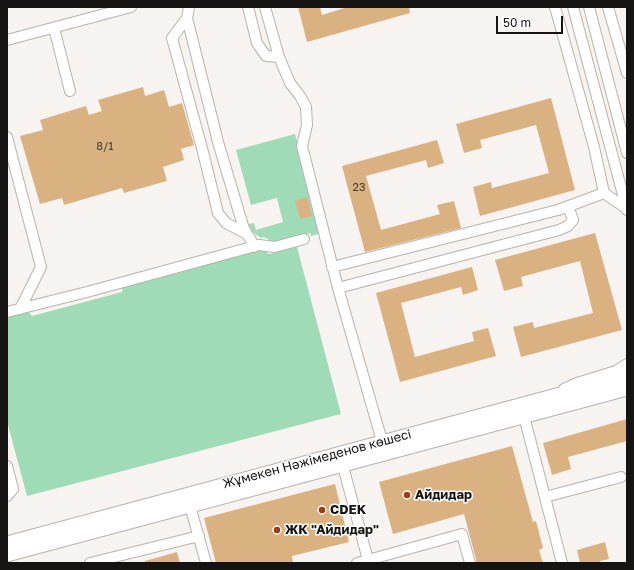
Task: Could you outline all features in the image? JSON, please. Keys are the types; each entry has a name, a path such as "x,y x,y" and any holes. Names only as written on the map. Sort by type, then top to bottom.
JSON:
{"main road":[{"name":"Жұмекен Нәжімеденов көшесі","path":"7,543 627,376"},
{"name":"Жұмекен Нәжімеденов көшесі","path":"7,556 627,388"}],"street":[{"path":"7,40 131,7"},
{"path":"189,7 186,18 172,38 218,212 226,223 247,234"},
{"path":"248,7 257,43 266,56 279,56"},
{"path":"265,7 279,56 290,83 306,107 306,125 302,146 332,267 382,441"},
{"path":"555,7 594,147 604,193 626,209"},
{"path":"573,7 626,209"},
{"path":"589,7 627,153"},
{"path":"608,7 627,73"},
{"path":"186,18 234,200 244,228 254,247"},
{"path":"54,28 70,91"},
{"path":"7,137 41,268 20,309"},
{"path":"332,267 568,206 604,193"},
{"path":"338,288 559,230 568,226 573,220 568,206"},
{"path":"7,312 254,247 275,247 304,239"},
{"path":"550,397 576,383 616,371 627,364"},
{"path":"524,416 562,563"},
{"path":"7,466 13,489 7,496"},
{"path":"343,466 368,560"},
{"path":"545,497 621,477"},
{"path":"190,506 206,563"},
{"path":"357,563 462,534 470,563"},
{"path":"90,563 199,536"}],"green space":[{"path":"295,134 307,178 305,183 309,185 323,233 311,236 310,233 275,243 264,237 261,238 251,231 249,224 254,223 256,230 283,222 277,198 251,205 236,150"},
{"path":"297,247 341,414 27,496 7,421 7,314 26,309 32,316 122,292 123,283 261,248 269,254"}],"building":[{"path":"298,7 320,7 322,15 348,7 409,7 410,13 307,42"},
{"path":"143,87 145,96 164,90 169,107 182,103 194,145 181,149 184,160 163,167 167,181 124,193 122,188 64,205 62,198 40,204 20,136 43,130 40,120 86,106 89,115 102,111 98,100"},
{"path":"551,98 575,190 480,216 473,187 491,182 492,188 549,173 536,125 480,140 482,148 464,153 456,124"},
{"path":"437,140 444,163 428,168 426,160 366,176 381,230 440,214 437,205 454,201 461,228 365,252 342,166"},
{"path":"307,197 312,216 300,219 295,201"},
{"path":"595,233 622,330 521,357 513,327 533,322 534,328 593,313 580,261 521,277 523,286 504,291 495,260"},
{"path":"472,267 478,290 463,295 461,287 401,303 415,357 474,341 472,332 488,328 496,356 400,382 376,293"},
{"path":"627,419 627,441 568,457 571,469 552,475 543,443"},
{"path":"512,446 533,522 536,521 543,548 539,550 543,563 477,563 464,514 393,534 379,482"},
{"name":"ЖК \"Айдидар\"","path":"335,484 349,542 292,556 293,563 216,563 204,518"},
{"path":"605,542 609,559 600,561 600,563 580,563 577,550"},
{"path":"177,552 180,563 145,563 145,561"}],"place":[{"name":"Айдидар","path":"407,495"},
{"name":"CDEK","path":"322,510"},
{"name":"ЖК \"Айдидар\"","path":"277,530"}]}
